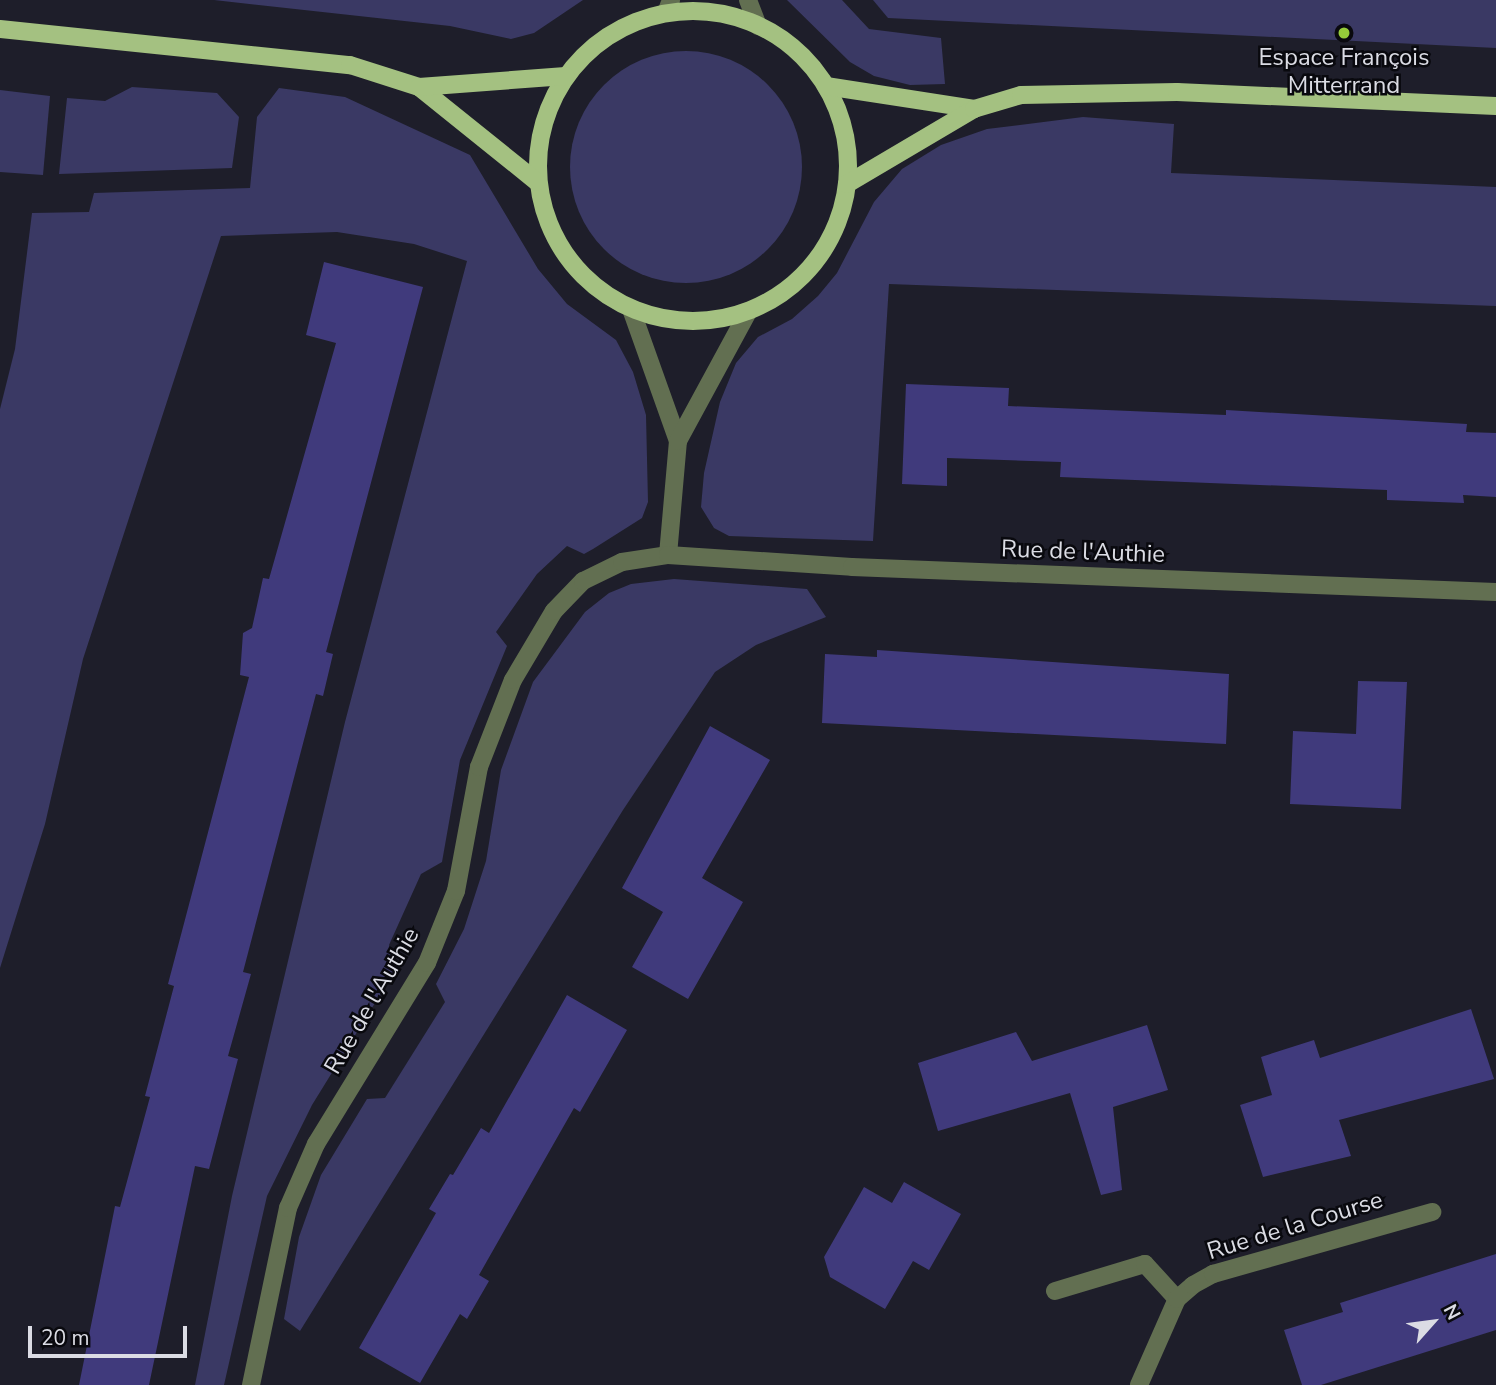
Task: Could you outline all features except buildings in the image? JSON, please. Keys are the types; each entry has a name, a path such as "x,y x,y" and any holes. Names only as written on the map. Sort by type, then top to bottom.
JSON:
{"main road":[{"path":"668,7 703,11 758,26 800,54 826,86 848,152 847,184 831,239 800,279 747,314 711,322 663,320 631,309 578,272 551,230 537,182 538,144 548,108 566,76 594,46 628,25 668,7"},
{"path":"0,29 349,65 419,87 537,182"},
{"path":"419,87 566,76"},
{"path":"826,86 974,109"},
{"path":"847,184 974,109 1021,95 1082,90 1496,106"}],"street":[{"path":"748,0 758,26"},
{"path":"631,309 678,441"},
{"path":"668,555 678,441 747,314"},
{"name":"Rue de l'Authie","path":"251,1385 288,1208 316,1144 427,963 456,891 479,767 513,680 554,611 583,581 622,562 668,555 852,567 1496,592"},
{"name":"Rue de la Course","path":"1177,1299 1213,1274 1432,1212"},
{"path":"1055,1291 1145,1264 1177,1299 1139,1385"}],"shaded area":[{"path":"214,0 583,0 534,33 511,39 450,26"},
{"path":"787,0 842,0 869,29 941,38 945,84 910,85 874,76 850,62"},
{"name":"Espace François Mitterrand","path":"873,0 1496,0 1496,48 888,18"},
{"path":"686,51 730,60 768,85 793,123 802,167 793,211 768,249 730,274 686,283 642,274 604,249 579,211 570,167 579,123 604,85 642,60"},
{"path":"132,87 217,93 239,117 232,168 59,174 67,98 105,101"},
{"path":"279,88 345,97 470,155 538,269 567,304 616,340 633,372 646,415 648,502 642,518 584,554 567,546 537,574 496,632 507,646 460,760 442,862 421,874 389,945 396,969 312,1105 267,1196 224,1385 195,1385 232,1196 345,722 467,261 414,244 337,232 221,236 83,659 45,824 0,968 0,409 15,349 32,213 89,212 94,193 250,188 257,117"},
{"path":"0,90 50,96 43,175 0,172"},
{"path":"1083,117 1174,124 1171,173 1496,187 1496,306 889,284 873,541 729,536 714,528 701,507 704,473 720,402 736,363 758,337 792,319 818,296 837,273 874,202 902,169 941,145 987,129"},
{"path":"674,579 807,589 826,617 756,645 715,672 623,810 300,1331 284,1319 299,1237 321,1175 367,1099 385,1098 445,1002 436,984 464,929 486,861 501,770 533,682 585,612 609,593 631,584"}],"place":[{"name":"Espace François Mitterrand","path":"1344,33"}]}
